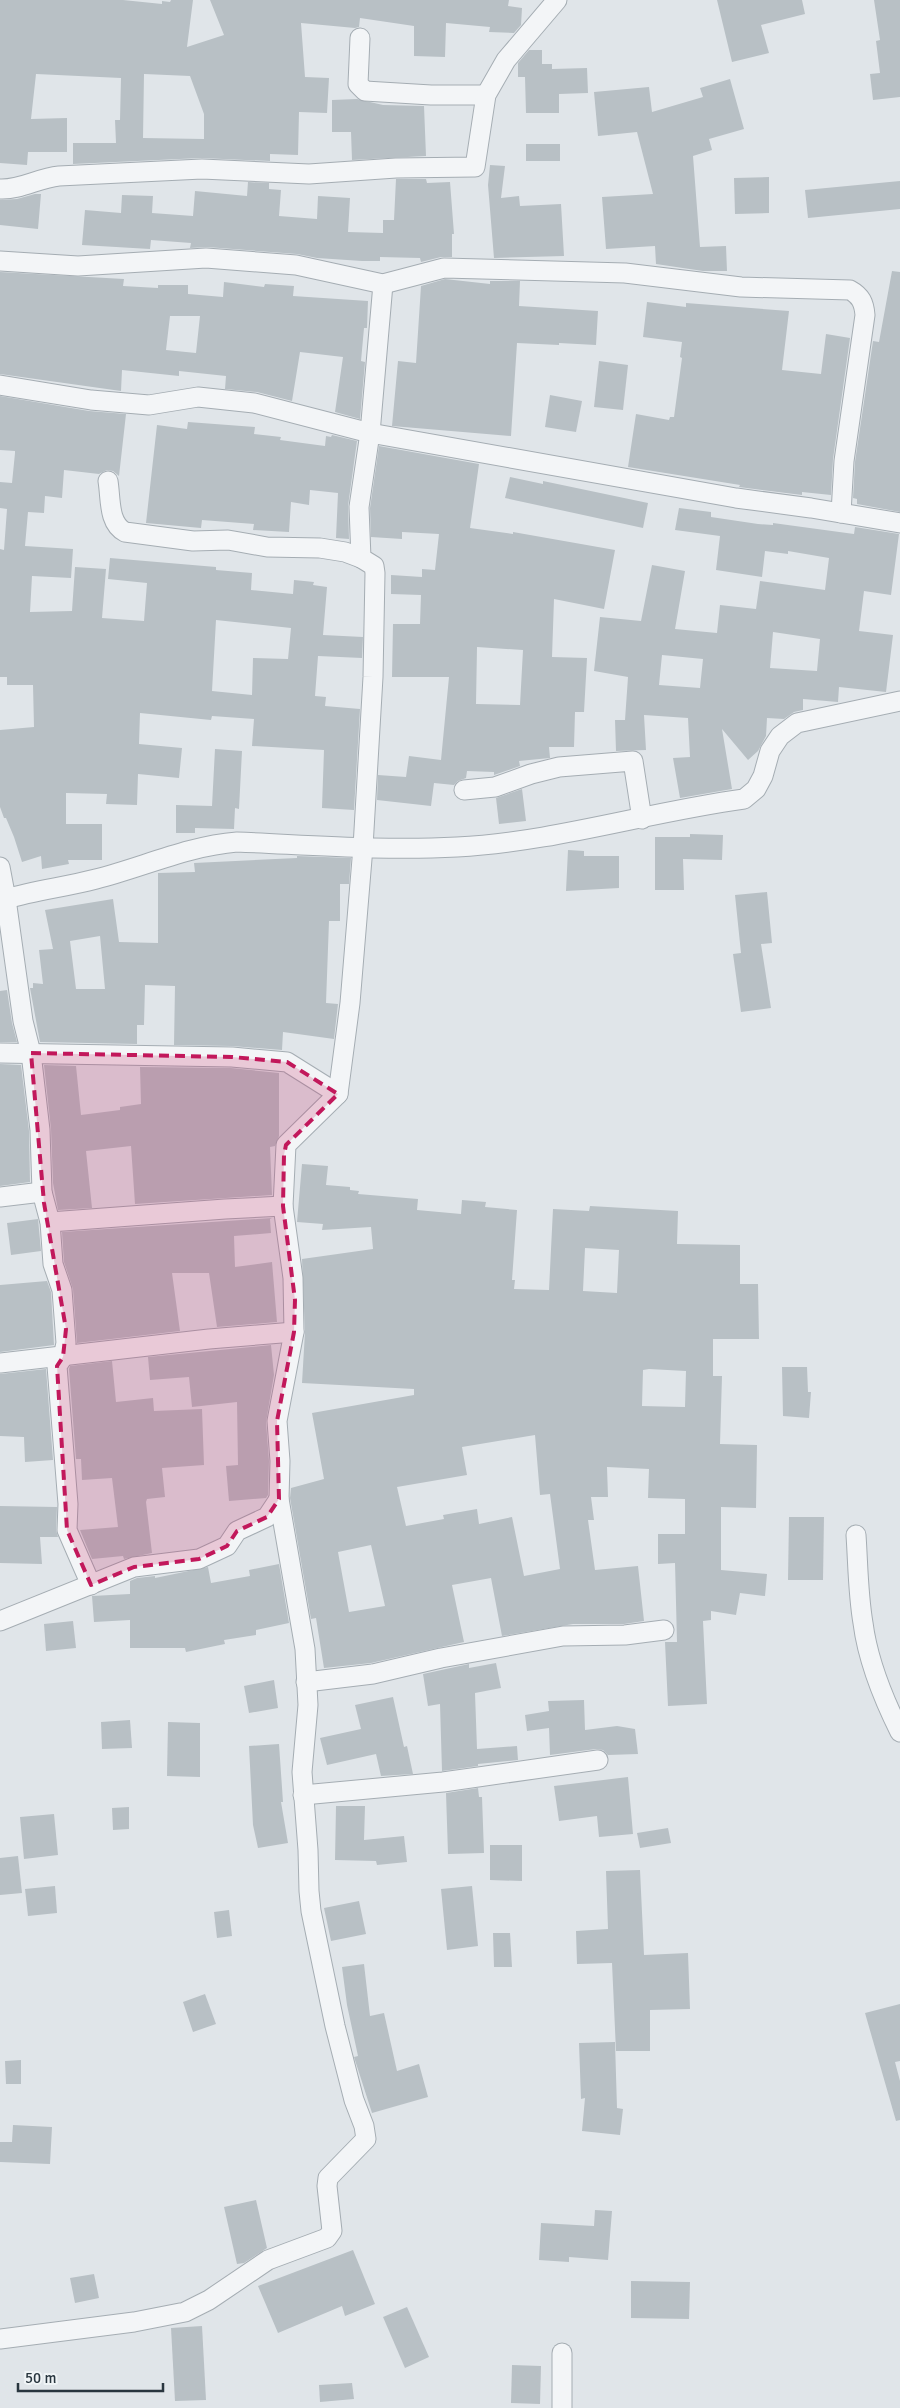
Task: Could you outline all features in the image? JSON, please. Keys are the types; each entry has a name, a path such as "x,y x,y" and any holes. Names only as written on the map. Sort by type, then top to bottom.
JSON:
{"street":[{"path":"0,189 14,189 47,177 202,169 308,174 396,168 475,167 486,96 506,60 558,0"},
{"path":"360,38 358,84 365,91 486,96"},
{"path":"0,261 78,266 206,258 296,265 384,284 444,268 625,273 741,287 836,289 857,294 864,305 865,315 844,461 840,513"},
{"path":"361,558 359,507 370,433 384,284"},
{"path":"0,385 91,400 149,405 198,398 227,399 254,403 370,433 701,492 900,523"},
{"path":"0,2339 134,2322 185,2312 209,2300 268,2260 327,2238 331,2235 332,2231 327,2186 328,2178 364,2143 366,2131 348,2079 311,1911 302,1772 308,1705 305,1649 279,1500 280,1461 277,1422 294,1332 292,1270 283,1206 286,1145 338,1094 350,1003 373,677 374,566 361,558 344,552 320,548 267,547 228,540 193,541 125,532 113,520 108,482"},
{"path":"3,901 36,890 93,880 197,847 217,844 237,842 362,847 457,847 549,837 744,799 756,789 763,776 770,751 780,736 797,723 900,701"},
{"path":"464,790 495,787 531,774 559,767 633,761 642,819"},
{"path":"0,867 3,901 31,1053 40,1130 42,1192 50,1222 53,1264 62,1290 66,1329 63,1357 57,1366 68,1504 67,1530 91,1585"},
{"path":"0,1053 232,1057 287,1062 338,1094"},
{"path":"0,1198 42,1192"},
{"path":"50,1222 225,1208 283,1206"},
{"path":"0,1363 209,1339 294,1332"},
{"path":"0,1621 43,1602 134,1567 199,1559 228,1546 237,1531 267,1517 279,1500"},
{"path":"856,1535 863,1623 867,1641 883,1698 900,1732"},
{"path":"306,1682 374,1674 441,1658 563,1636 625,1635 664,1630"},
{"path":"303,1795 444,1782 598,1760"},
{"path":"562,2353 562,2408"}],"highlighted area":[{"path":"31,1053 232,1057 287,1062 338,1094 286,1145 284,1155 283,1206 295,1300 294,1332 277,1421 279,1499 267,1517 237,1531 227,1546 199,1559 134,1567 91,1585 67,1530 57,1366 63,1357 66,1329 44,1203"}],"building":[{"path":"0,0 123,0 162,4 162,1 193,0 187,47 224,35 210,0 509,0 508,6 522,8 521,25 514,33 489,32 490,27 446,23 445,57 414,56 414,26 360,18 359,27 355,28 301,23 305,77 329,78 327,113 299,112 298,155 270,154 270,161 201,158 73,164 73,143 116,143 115,120 120,120 121,78 36,74 31,119 67,118 67,152 28,152 27,165 0,163","holes":["144,74 190,76 204,114 204,139 143,138"]},
{"path":"717,0 802,0 805,14 761,25 769,53 732,62"},
{"path":"874,0 900,0 900,97 873,100 870,74 880,73 876,41 880,40"},
{"path":"529,50 542,50 542,64 552,64 552,69 587,68 588,93 559,94 559,113 526,113 525,77 518,77 518,63"},
{"path":"730,79 744,129 709,139 712,150 693,156 700,247 726,246 727,271 703,271 656,264 655,246 606,249 602,197 653,194 637,132 598,136 594,92 649,87 652,112 703,97 700,88"},
{"path":"357,99 383,105 424,106 426,156 352,160 351,132 332,132 332,100"},
{"path":"526,144 560,144 560,161 526,161"},
{"path":"490,165 505,166 501,198 519,196 520,206 561,204 564,256 494,258 488,185"},
{"path":"769,177 769,213 735,214 734,178"},
{"path":"396,179 426,179 427,183 450,182 454,234 452,234 452,257 441,257 421,262 420,258 380,257 380,261 362,261 207,247 190,248 191,243 151,240 150,249 82,245 85,210 121,213 122,195 153,196 152,213 193,216 195,191 247,196 248,182 269,183 269,189 281,190 279,216 317,219 318,196 350,198 348,232 383,233 383,220 394,220"},
{"path":"900,181 900,209 808,218 805,190"},
{"path":"41,194 38,229 0,225 0,200 17,199"},
{"path":"892,271 900,272 900,512 857,504 857,499 853,498 855,462 873,341 879,342"},
{"path":"0,272 124,279 123,286 158,288 158,285 188,285 188,294 223,297 224,282 264,287 265,284 294,286 293,296 368,301 367,328 364,328 361,361 365,362 360,419 335,412 343,357 300,352 292,401 257,392 225,389 226,376 179,371 179,376 122,370 121,391 0,374","holes":["170,316 200,316 196,353 166,350"]},
{"path":"445,279 490,284 490,281 520,281 519,306 598,311 596,345 517,343 511,436 392,426 398,361 416,363 421,286"},
{"path":"647,302 686,307 686,303 789,311 782,370 821,374 826,334 850,338 833,459 831,495 802,492 802,495 739,487 740,485 628,467 636,414 669,420 670,417 674,417 682,358 680,357 682,342 643,337"},
{"path":"599,361 628,365 623,410 594,407"},
{"path":"550,395 582,401 576,432 545,427"},
{"path":"0,396 89,411 126,414 119,476 113,471 107,470 99,474 64,470 62,498 45,496 44,513 28,512 25,546 73,549 71,578 32,576 30,612 72,611 75,567 106,569 102,618 144,621 147,583 108,579 110,558 216,567 216,570 252,573 251,590 293,594 294,580 314,582 313,585 327,587 323,635 363,637 362,658 318,656 315,696 326,697 325,706 360,709 354,810 322,808 324,750 252,746 254,719 212,716 211,720 140,713 139,744 182,748 179,778 138,774 137,805 106,804 107,794 66,793 66,824 102,824 102,860 68,860 69,864 42,869 41,856 22,862 14,837 0,807 0,730 34,727 33,685 7,685 7,677 0,677 0,549 4,550 7,509 0,508 0,482 12,483 15,451 0,450","holes":["216,620 291,628 288,659 253,658 252,695 212,691"]},
{"path":"188,422 255,427 254,434 281,437 280,440 325,446 326,436 331,437 332,435 357,441 348,506 349,539 336,538 338,493 310,490 309,505 291,502 289,532 253,530 254,524 202,520 201,528 146,523 157,425 187,429"},
{"path":"379,446 479,464 470,528 513,534 513,532 615,550 604,609 554,599 552,657 587,658 584,712 575,712 574,747 549,747 550,758 519,761 520,766 494,775 494,772 467,771 466,778 454,785 434,783 431,806 377,800 378,775 406,777 409,756 441,760 449,677 392,677 393,624 420,624 421,595 391,594 391,575 422,577 422,569 435,570 439,534 402,532 402,539 371,537 370,508","holes":["477,647 523,650 520,705 476,704"]},
{"path":"510,477 543,484 543,481 648,503 643,528 505,498"},
{"path":"679,508 711,512 711,517 758,524 773,525 773,523 854,534 855,527 899,534 891,595 864,591 859,631 893,635 886,692 839,687 838,702 803,699 803,710 794,712 784,719 767,718 766,736 758,751 748,760 722,729 732,789 680,798 673,758 690,757 688,718 644,715 646,750 616,751 615,720 625,720 628,677 594,671 600,617 641,621 652,565 685,571 675,629 717,633 720,605 756,609 760,581 825,590 829,558 788,551 788,554 765,551 762,577 716,570 720,536 675,530","holes":["773,632 820,639 817,671 770,668","662,655 703,659 700,688 659,685"]},
{"path":"215,749 242,751 239,809 235,808 234,829 195,828 195,833 176,833 176,805 212,806"},
{"path":"522,789 526,821 499,824 496,798"},
{"path":"690,834 723,835 722,860 683,859 684,890 655,890 655,837 690,837"},
{"path":"568,850 584,851 584,856 619,856 619,888 566,891"},
{"path":"297,856 351,858 349,884 340,884 340,921 329,921 326,1003 338,1004 334,1039 283,1032 282,1050 232,1046 174,1045 175,986 145,985 144,1025 137,1025 137,1044 40,1042 30,988 33,988 33,983 43,984 39,950 53,949 45,910 113,899 119,942 158,943 158,873 195,872 194,863 297,858","holes":["100,936 105,989 76,989 70,941"]},
{"path":"767,892 772,943 761,944 771,1008 741,1012 733,954 741,953 735,895"},
{"path":"7,990 17,1042 0,1042 0,991"},
{"path":"0,1064 21,1065 29,1131 30,1182 0,1186"},
{"path":"44,1065 76,1066 81,1115 120,1110 120,1107 141,1104 140,1067 231,1068 279,1073 279,1136 275,1146 270,1147 272,1195 135,1204 131,1146 86,1151 92,1208 58,1210 53,1183 51,1129"},
{"path":"302,1164 328,1166 326,1185 350,1187 350,1190 359,1191 358,1194 418,1199 417,1210 461,1214 462,1200 486,1202 485,1207 517,1210 512,1280 515,1280 514,1289 549,1290 553,1209 589,1211 590,1206 678,1211 677,1244 740,1245 740,1284 758,1284 759,1339 713,1339 713,1376 722,1376 720,1444 757,1445 756,1508 721,1507 721,1570 767,1574 765,1596 740,1593 736,1615 711,1611 711,1620 703,1621 707,1704 668,1706 665,1642 677,1642 675,1563 658,1564 658,1534 685,1534 685,1499 648,1498 649,1469 607,1467 608,1497 591,1497 594,1520 588,1520 595,1570 638,1566 644,1621 624,1624 573,1624 502,1636 491,1578 452,1585 464,1642 371,1663 324,1668 316,1618 311,1619 290,1498 291,1488 324,1479 312,1413 414,1395 414,1389 302,1383 305,1332 302,1259 373,1249 371,1227 322,1230 323,1224 297,1222","holes":["585,1248 619,1250 617,1293 583,1291","643,1370 686,1371 685,1407 642,1406","535,1435 540,1495 550,1494 560,1569 524,1576 512,1517 479,1524 477,1509 443,1515 444,1519 406,1526 397,1487 467,1475 462,1447","371,1545 385,1606 349,1612 338,1552"]},
{"path":"272,1218 270,1219 271,1233 234,1236 235,1267 272,1262 277,1322 217,1327 209,1273 172,1273 180,1331 77,1343 73,1289 64,1262 62,1232"},
{"path":"38,1219 41,1251 11,1255 7,1223"},
{"path":"47,1281 51,1292 54,1345 0,1352 0,1285"},
{"path":"271,1345 274,1375 266,1422 269,1461 268,1495 266,1498 229,1501 226,1466 238,1465 237,1402 192,1407 189,1377 150,1380 148,1357"},
{"path":"112,1361 116,1402 153,1398 154,1411 202,1409 204,1465 162,1468 165,1497 147,1499 146,1502 152,1553 124,1559 123,1556 92,1559 80,1530 118,1527 112,1478 82,1480 81,1459 76,1459 69,1369 70,1366"},
{"path":"782,1367 807,1367 808,1392 811,1392 809,1418 783,1416"},
{"path":"46,1369 53,1460 25,1462 24,1437 0,1436 0,1374"},
{"path":"0,1506 57,1507 56,1530 58,1537 40,1537 42,1564 0,1563"},
{"path":"789,1517 824,1517 823,1580 788,1580"},
{"path":"279,1564 289,1623 256,1630 256,1635 224,1640 225,1644 186,1652 185,1648 130,1648 130,1620 94,1622 92,1596 130,1594 130,1581 137,1578 155,1576 155,1578 208,1567 211,1583 250,1576 249,1570"},
{"path":"73,1621 76,1648 46,1651 44,1624"},
{"path":"496,1663 501,1688 475,1693 477,1749 517,1746 518,1760 478,1764 478,1766 442,1771 440,1704 428,1706 423,1674 469,1664 469,1668"},
{"path":"274,1680 278,1708 249,1713 244,1686"},
{"path":"393,1697 404,1747 407,1746 413,1774 381,1776 376,1754 327,1765 320,1738 361,1729 355,1705"},
{"path":"584,1700 585,1730 617,1726 635,1729 638,1754 608,1755 603,1750 596,1749 550,1755 549,1728 527,1731 525,1715 549,1711 548,1701"},
{"path":"130,1720 132,1748 102,1749 101,1722"},
{"path":"168,1722 200,1723 200,1777 167,1776"},
{"path":"279,1744 283,1802 281,1802 288,1843 258,1848 253,1825 249,1746"},
{"path":"628,1777 633,1834 599,1837 597,1816 559,1821 554,1786"},
{"path":"478,1788 479,1797 482,1797 484,1853 448,1854 446,1793"},
{"path":"336,1806 365,1806 364,1840 404,1836 407,1862 377,1865 376,1861 335,1860"},
{"path":"129,1807 129,1829 113,1830 112,1808"},
{"path":"54,1814 58,1855 24,1859 20,1817"},
{"path":"668,1828 671,1843 640,1848 637,1833"},
{"path":"490,1845 522,1845 522,1881 490,1880"},
{"path":"18,1856 22,1893 0,1895 0,1858"},
{"path":"640,1870 644,1955 688,1953 690,2009 650,2010 650,2051 616,2051 612,1963 577,1964 576,1931 608,1929 606,1871"},
{"path":"55,1886 57,1913 28,1916 25,1889"},
{"path":"472,1886 478,1946 447,1950 441,1889"},
{"path":"359,1901 366,1934 331,1941 324,1908"},
{"path":"229,1910 232,1936 217,1938 214,1912"},
{"path":"493,1933 510,1933 512,1967 494,1967"},
{"path":"364,1964 370,2016 384,2013 397,2071 419,2064 428,2097 372,2113 354,2057 358,2056 347,2005 342,1967"},
{"path":"205,1994 216,2024 193,2032 183,2002"},
{"path":"900,2004 900,2061 895,2062 900,2081 900,2120 896,2121 865,2013"},
{"path":"615,2042 617,2108 623,2109 620,2135 582,2131 585,2098 581,2099 579,2043"},
{"path":"21,2060 21,2084 6,2084 5,2061"},
{"path":"13,2125 52,2127 50,2164 0,2162 0,2142 12,2142"},
{"path":"256,2200 267,2248 244,2263 237,2264 224,2207"},
{"path":"595,2210 612,2211 608,2260 569,2257 569,2262 539,2260 541,2223 594,2226"},
{"path":"353,2250 375,2304 345,2316 342,2306 278,2333 258,2286"},
{"path":"94,2274 99,2298 75,2303 70,2278"},
{"path":"631,2281 690,2282 689,2319 631,2318"},
{"path":"407,2307 429,2357 405,2368 383,2317"},
{"path":"202,2326 206,2400 175,2401 171,2328"},
{"path":"512,2365 541,2366 540,2404 511,2403"},
{"path":"352,2383 354,2399 320,2402 319,2385"}]}
